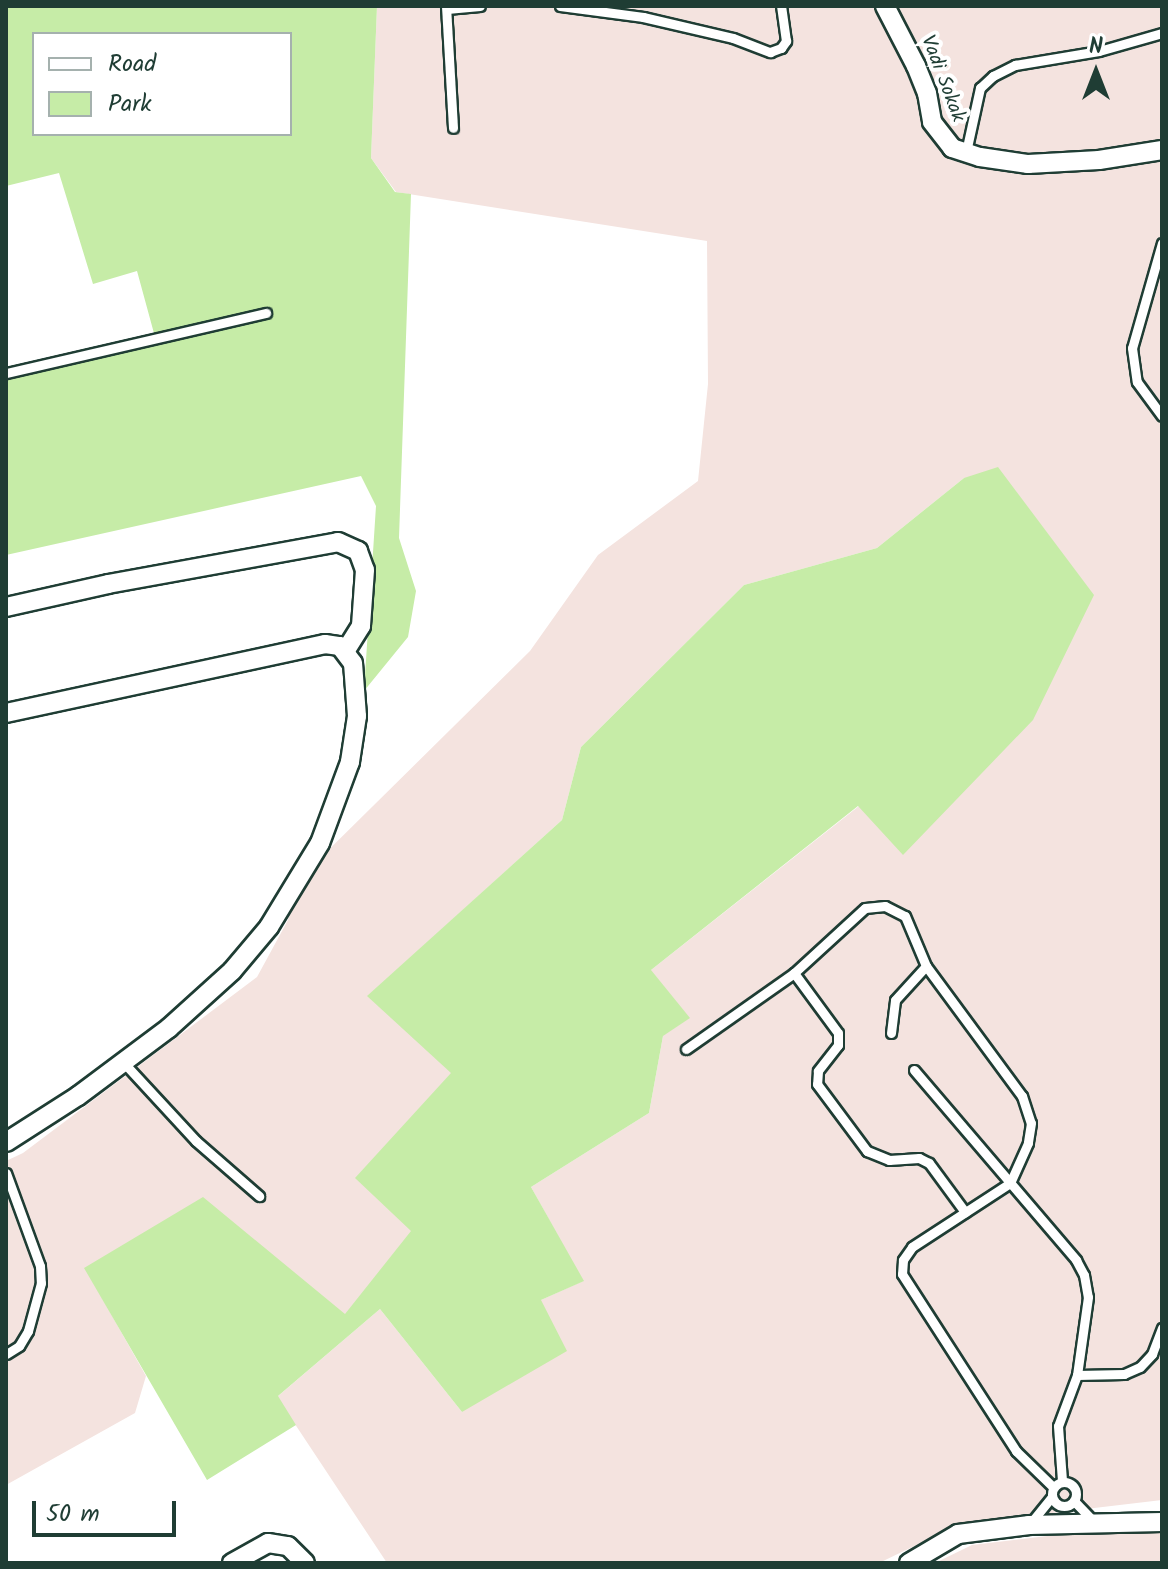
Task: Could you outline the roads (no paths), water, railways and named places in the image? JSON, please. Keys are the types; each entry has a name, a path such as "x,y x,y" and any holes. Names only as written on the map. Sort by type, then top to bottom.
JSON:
{"street":[{"name":"Vadi Sokak","path":"885,6 916,66 935,130 952,148 1028,164 1099,160 1162,150"},
{"path":"6,607 108,584 338,542 358,551 365,570 361,626 346,650"},
{"path":"6,713 325,644 346,650 353,663 355,739 343,784 305,872 269,927 232,971 124,1063 6,1142"},
{"path":"909,1563 958,1534 1029,1525 1162,1522"},
{"path":"232,1563 268,1543 288,1546 305,1563"}],"lane":[{"path":"453,128 446,7 480,6"},
{"path":"560,6 657,19 733,38 770,52 781,48 786,41 781,6"},
{"path":"966,152 980,88 993,76 1015,65 1099,51 1162,33"},
{"path":"1162,243 1134,336 1132,360 1142,391 1162,416"},
{"path":"6,373 266,313"},
{"path":"686,1049 794,973 865,908 892,909 905,916 926,966 1027,1105 1031,1123 1028,1143 1010,1183 912,1247 903,1260 902,1274 1016,1451 1056,1489 1065,1506 1074,1501"},
{"path":"891,1033 895,1000 926,966"},
{"path":"794,973 838,1033 838,1045 818,1071 817,1084 867,1151 889,1160 919,1158 929,1163 965,1212"},
{"path":"124,1063 196,1141 259,1196"},
{"path":"914,1070 1076,1260 1084,1275 1088,1297 1077,1375 1058,1426 1056,1489 1029,1525"},
{"path":"6,1173 40,1266 41,1283 28,1331 19,1346 6,1354"},
{"path":"1077,1375 1124,1374 1140,1367 1152,1354 1162,1328"},
{"path":"1056,1489 1076,1490 1074,1501"},
{"path":"1074,1501 1096,1523"}]}
